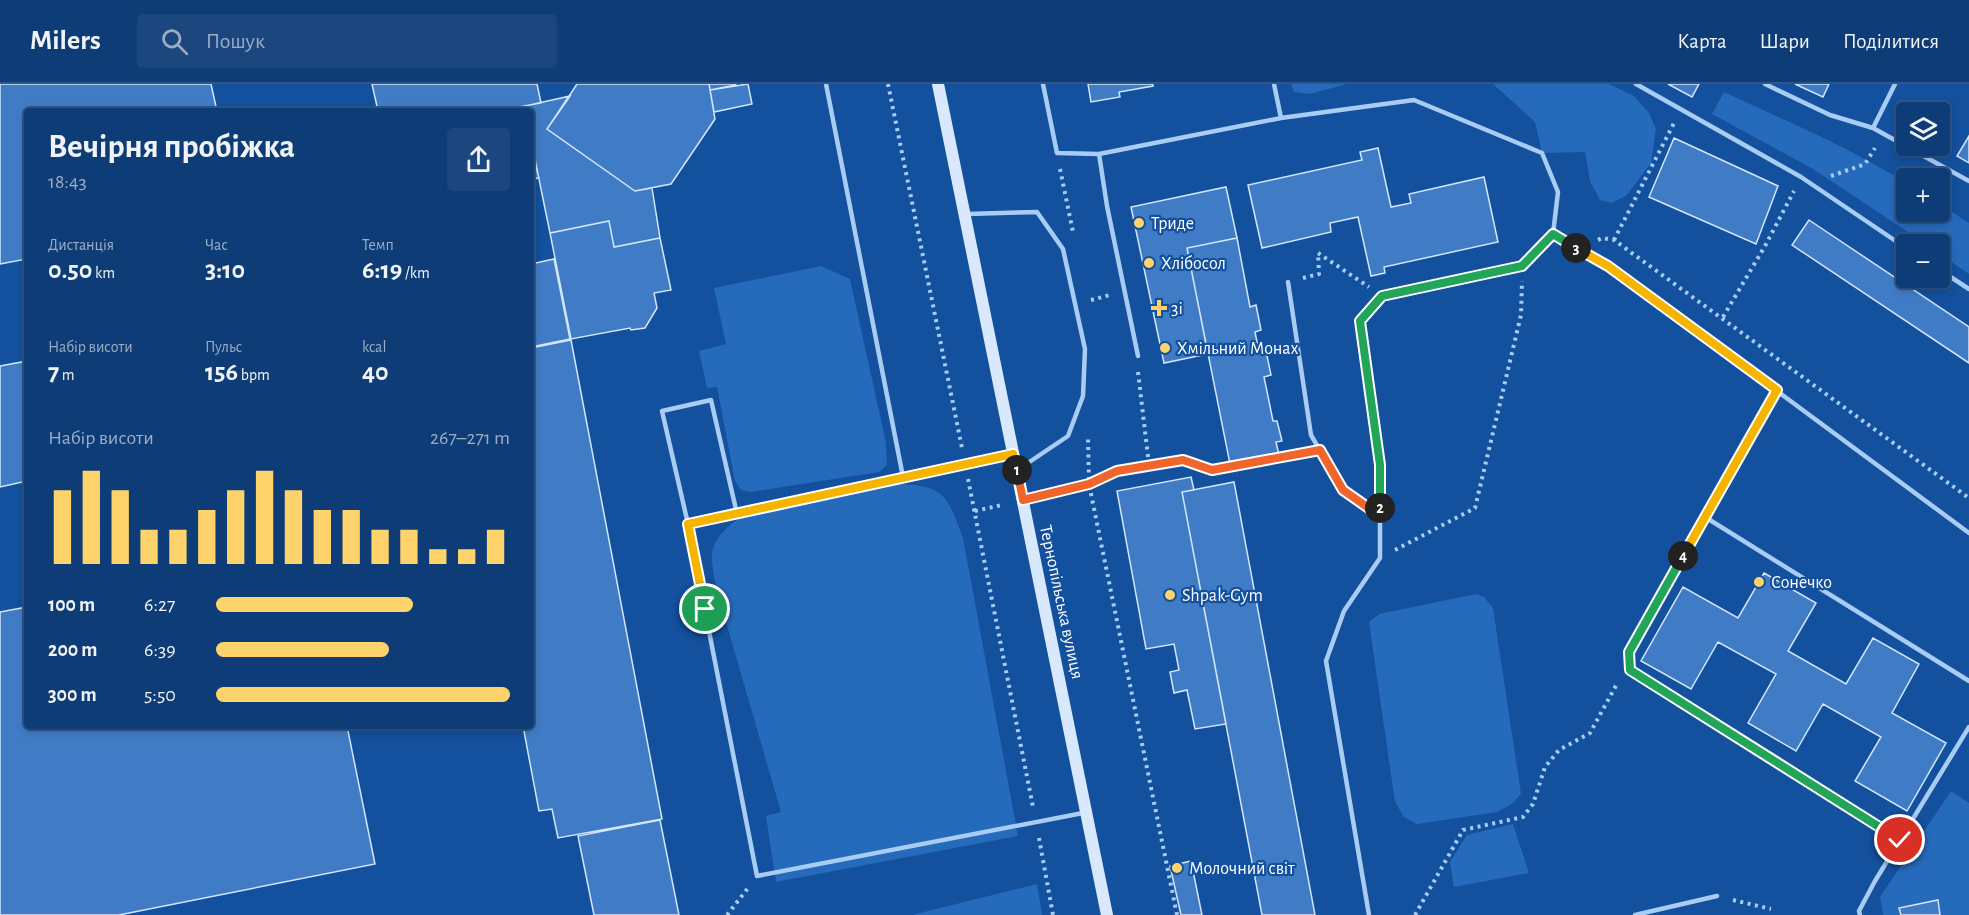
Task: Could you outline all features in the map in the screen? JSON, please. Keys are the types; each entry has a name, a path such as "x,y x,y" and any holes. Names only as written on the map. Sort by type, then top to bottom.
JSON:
{"main road":[{"name":"Тернопільська вулиця","path":"938,84 1107,915"}],"lane":[{"path":"826,84 903,477"},
{"path":"1043,84 1057,153 1099,154 1281,118 1414,100 1542,153 1558,192 1553,234 1522,266 1382,296 1360,321 1380,465 1380,558 1344,611 1326,662 1369,915"},
{"path":"1274,84 1281,118"},
{"path":"1635,84 1801,177 1896,241"},
{"path":"1766,84 1830,115 1873,128 1969,181"},
{"path":"1873,128 1895,84"},
{"path":"1099,154 1107,206 1138,356"},
{"path":"965,214 1037,212 1063,249 1085,349 1083,396 1068,436 1017,470"},
{"path":"1553,234 1608,266 1969,533"},
{"path":"1950,277 1969,289"},
{"path":"1288,282 1311,435 1343,490 1380,516"},
{"path":"1777,390 1629,652 1630,670 1900,840"},
{"path":"737,514 711,400 662,411 688,524 757,876 1086,812"},
{"path":"688,524 1013,454"},
{"path":"1705,517 1969,681"},
{"path":"1860,915 1859,911 1875,881 1969,727"},
{"path":"1635,915 1718,896"}],"path":[{"path":"888,84 975,511 1053,915"},
{"path":"1614,240 1682,110"},
{"path":"1810,183 1865,164 1884,134"},
{"path":"1723,317 1766,246 1801,177"},
{"path":"1579,250 1602,238 1614,240 1969,498"},
{"path":"1319,274 1318,253 1382,296"},
{"path":"1380,558 1475,508 1521,315 1522,266"},
{"path":"1138,382 1149,465"},
{"path":"975,511 1089,484 1117,471 1149,465 1183,460 1212,470 1320,450"},
{"path":"1089,484 1177,915"},
{"path":"1415,915 1464,830 1523,817 1533,804 1545,766 1559,750 1590,733 1629,661"},
{"path":"727,915 757,876"},
{"path":"1718,896 1771,909"}],"shaded area":[{"path":"1291,84 1347,84 1310,94 1294,92"},
{"path":"1493,84 1609,84 1634,96 1649,113 1656,129 1651,163 1627,195 1612,203 1600,200 1590,181 1585,152 1542,153 1535,122"},
{"path":"1724,92 1840,146 1884,170 1896,177 1896,222 1950,222 1950,211 1969,223 1969,274 1950,261 1950,234 1911,234 1813,169 1712,114"},
{"path":"821,266 850,279 886,443 887,465 879,472 750,492 741,490 735,481 717,387 707,388 699,351 726,344 714,288"},
{"path":"896,484 935,490 948,503 963,538 1018,836 776,882 766,816 781,812 717,591 712,565 713,549 716,541 727,528 756,509"},
{"path":"1476,594 1484,597 1493,608 1521,794 1512,804 1497,812 1417,824 1404,817 1395,802 1369,622 1379,614"},
{"path":"1951,791 1969,803 1969,915 1883,915 1880,897"},
{"path":"1513,824 1529,873 1454,887 1450,862 1467,835"},
{"path":"1037,884 1042,915 912,915"}],"building":[{"path":"0,84 211,84 216,108 24,108 24,260 0,264"},
{"path":"372,84 537,84 541,103 514,108 377,108"},
{"path":"577,84 709,84 715,119 671,184 635,191 547,129"},
{"path":"709,84 735,84 736,85 710,90"},
{"path":"748,84 752,104 714,112 710,90"},
{"path":"1088,84 1153,84 1153,86 1119,92 1120,97 1091,102"},
{"path":"1668,84 1699,84 1692,97"},
{"path":"1795,84 1829,84 1823,97"},
{"path":"570,96 547,129 635,191 652,188 660,238 614,247 609,221 550,233 534,155 534,108 525,108 525,106"},
{"path":"1969,136 1969,163 1957,156"},
{"path":"1674,138 1778,186 1756,244 1649,197"},
{"path":"1378,148 1391,207 1411,203 1409,194 1484,177 1498,242 1384,267 1385,273 1371,276 1358,217 1330,223 1331,232 1262,248 1248,185 1362,160 1360,152"},
{"path":"534,160 539,178 534,179"},
{"path":"1226,187 1237,238 1187,248 1208,354 1164,363 1131,207"},
{"path":"1809,220 1896,278 1896,288 1911,288 1969,327 1969,363 1792,245"},
{"path":"609,221 614,247 660,238 671,290 654,293 657,308 645,328 631,330 630,328 571,339 550,233"},
{"path":"1237,238 1250,307 1256,305 1261,330 1255,332 1259,352 1266,351 1271,375 1264,377 1273,421 1277,421 1282,441 1276,442 1279,455 1230,464 1187,248"},
{"path":"554,259 570,339 534,346 534,263"},
{"path":"571,340 662,819 558,838 552,809 539,811 524,729 534,729 534,347"},
{"path":"24,362 24,482 0,487 0,366"},
{"path":"1191,477 1194,490 1182,492 1226,724 1195,729 1187,690 1174,693 1170,672 1179,670 1174,644 1146,649 1117,491"},
{"path":"1234,482 1315,915 1262,915 1182,492"},
{"path":"1764,573 1816,603 1788,651 1846,684 1873,638 1919,664 1892,713 1946,743 1907,811 1855,781 1881,737 1823,704 1796,751 1748,723 1776,674 1718,642 1691,689 1641,661 1683,587 1738,618"},
{"path":"24,608 24,729 348,729 375,864 119,915 0,915 0,612"},
{"path":"660,820 679,915 594,915 578,836"},
{"path":"1191,861 1202,915 1181,915 1170,866"},
{"path":"1938,900 1940,915 1901,915 1899,908"}],"place":[{"name":"Триде","path":"1139,223"},
{"name":"Хлібосол","path":"1149,263"},
{"name":"3і","path":"1159,308"},
{"name":"Хмільний Монах","path":"1165,348"},
{"name":"Сонечко","path":"1759,582"},
{"name":"Shpak-Gym","path":"1170,595"},
{"name":"Молочний світ","path":"1177,868"}],"route":[{"path":"705,609 688,524 1013,454 1023,500 1089,484 1117,471 1183,460 1212,470 1320,450 1343,490 1380,516 1380,465 1360,321 1382,296 1522,266 1553,234 1608,266 1777,390 1629,652 1630,670 1900,840"}]}
